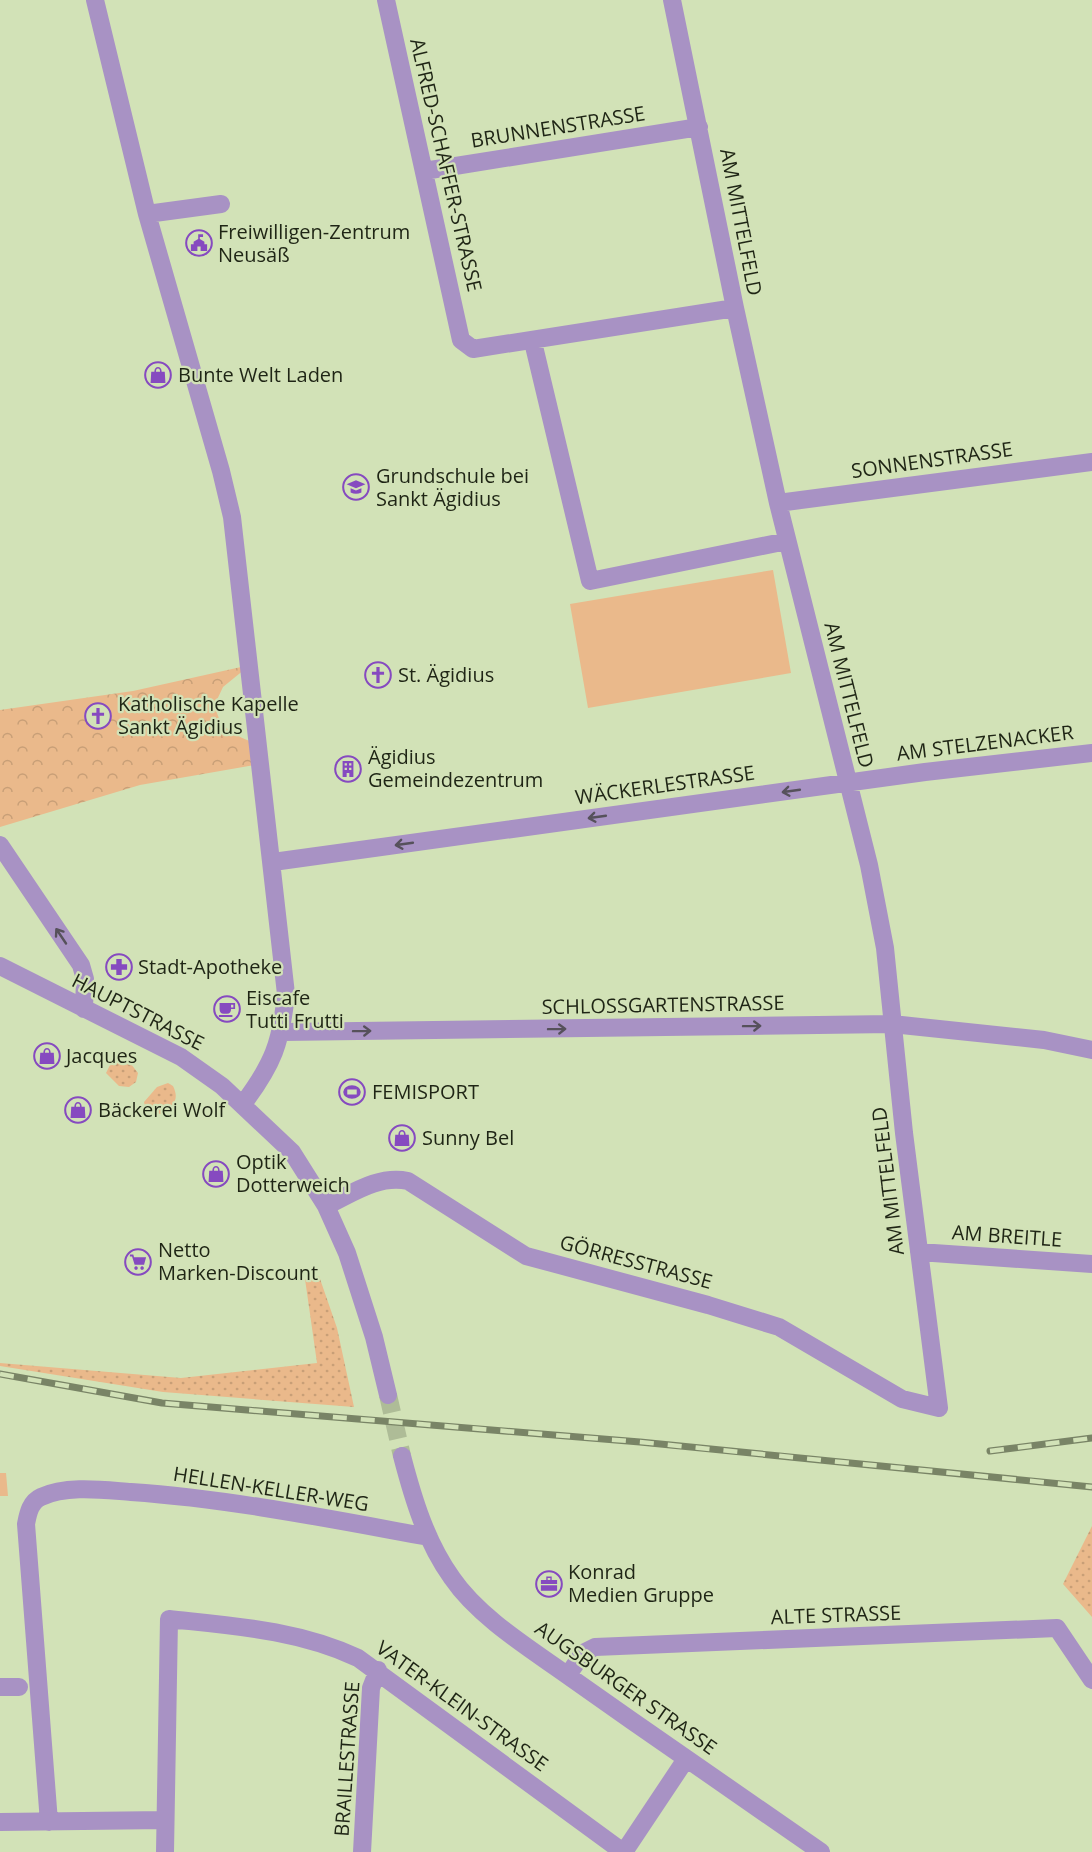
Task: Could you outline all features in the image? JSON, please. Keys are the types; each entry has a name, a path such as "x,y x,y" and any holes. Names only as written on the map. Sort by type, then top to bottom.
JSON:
{"street":[{"path":"95,0 147,214 221,471 232,517 273,862 286,994 282,1032 268,1070 243,1104"},
{"name":"ALFRED-SCHAFFER-STRASSE","path":"386,0 461,340 473,349 533,342"},
{"name":"AM MITTELFELD","path":"672,0 735,308 778,503 869,865 885,948 892,1024 939,1408"},
{"name":"BRUNNENSTRASSE","path":"424,171 699,127"},
{"path":"147,214 221,204"},
{"path":"735,308 533,342 590,581 787,541"},
{"name":"SONNENSTRASSE","path":"778,503 1092,462"},
{"name":"AM STELZENACKER","path":"849,783 1092,753"},
{"name":"WÄCKERLESTRASSE","path":"273,862 849,783"},
{"path":"0,845 81,965 85,979 84,1009"},
{"name":"HAUPTSTRASSE","path":"0,966 181,1057 243,1104 292,1152 326,1206 351,1264 374,1337 388,1395"},
{"name":"SCHLOSSGARTENSTRASSE","path":"282,1032 892,1024 1044,1040 1092,1050"},
{"name":"GÖRRESSTRASSE","path":"326,1206 376,1181 394,1178 408,1181 526,1256 708,1305 779,1327 902,1399 939,1408"},
{"name":"AM BREITLE","path":"919,1252 1092,1264"},
{"path":"402,1456 429,1538"},
{"name":"HELLEN-KELLER-WEG","path":"49,1822 26,1524 29,1510 34,1502 53,1493 78,1491 210,1498 429,1538"},
{"name":"AUGSBURGER STRASSE","path":"429,1538 452,1580 475,1604 568,1675 821,1852"},
{"name":"VATER-KLEIN-STRASSE","path":"165,1852 169,1619 275,1631 304,1637 340,1649 378,1670 624,1852 686,1759"},
{"name":"ALTE STRASSE","path":"568,1675 583,1653 595,1647 1057,1628 1092,1680"},
{"name":"BRAILLESTRASSE","path":"363,1852 371,1688 378,1670"},
{"path":"0,1687 19,1687"},
{"path":"0,1822 165,1820"}],"green space":[{"path":"773,570 791,673 588,708 570,604"},
{"path":"250,665 223,687 215,704 224,726 236,735 259,744 261,764 140,785 0,827 0,710 133,691"},
{"path":"121,1061 131,1064 138,1073 136,1082 129,1087 119,1086 106,1073 111,1063"},
{"path":"168,1083 173,1086 176,1095 172,1106 161,1114 146,1111 144,1102 157,1087"},
{"path":"319,1276 337,1328 354,1407 163,1392 0,1366 0,1363 181,1378 317,1363 305,1279"},
{"path":"0,1473 6,1473 8,1496 0,1496"},
{"path":"1092,1526 1092,1617 1063,1584"}],"tunnel":[{"path":"388,1395 402,1456"}],"railway":[{"path":"0,1374 162,1403 640,1442 1092,1487"},
{"path":"990,1451 1092,1438"}],"place":[{"name":"Freiwilligen-Zentrum Neusäß","path":"199,243"},
{"name":"Bunte Welt Laden","path":"158,375"},
{"name":"Grundschule bei Sankt Ägidius","path":"356,487"},
{"name":"St. Ägidius","path":"378,675"},
{"name":"Katholische Kapelle Sankt Ägidius","path":"98,716"},
{"name":"Ägidius Gemeindezentrum","path":"348,769"},
{"name":"Stadt-Apotheke","path":"119,967"},
{"name":"Eiscafe Tutti Frutti","path":"227,1009"},
{"name":"Jacques","path":"47,1056"},
{"name":"FEMISPORT","path":"352,1092"},
{"name":"Bäckerei Wolf","path":"78,1110"},
{"name":"Sunny Bel","path":"402,1138"},
{"name":"Optik Dotterweich","path":"216,1174"},
{"name":"Netto Marken-Discount","path":"138,1262"},
{"name":"Konrad Medien Gruppe","path":"549,1584"}]}
